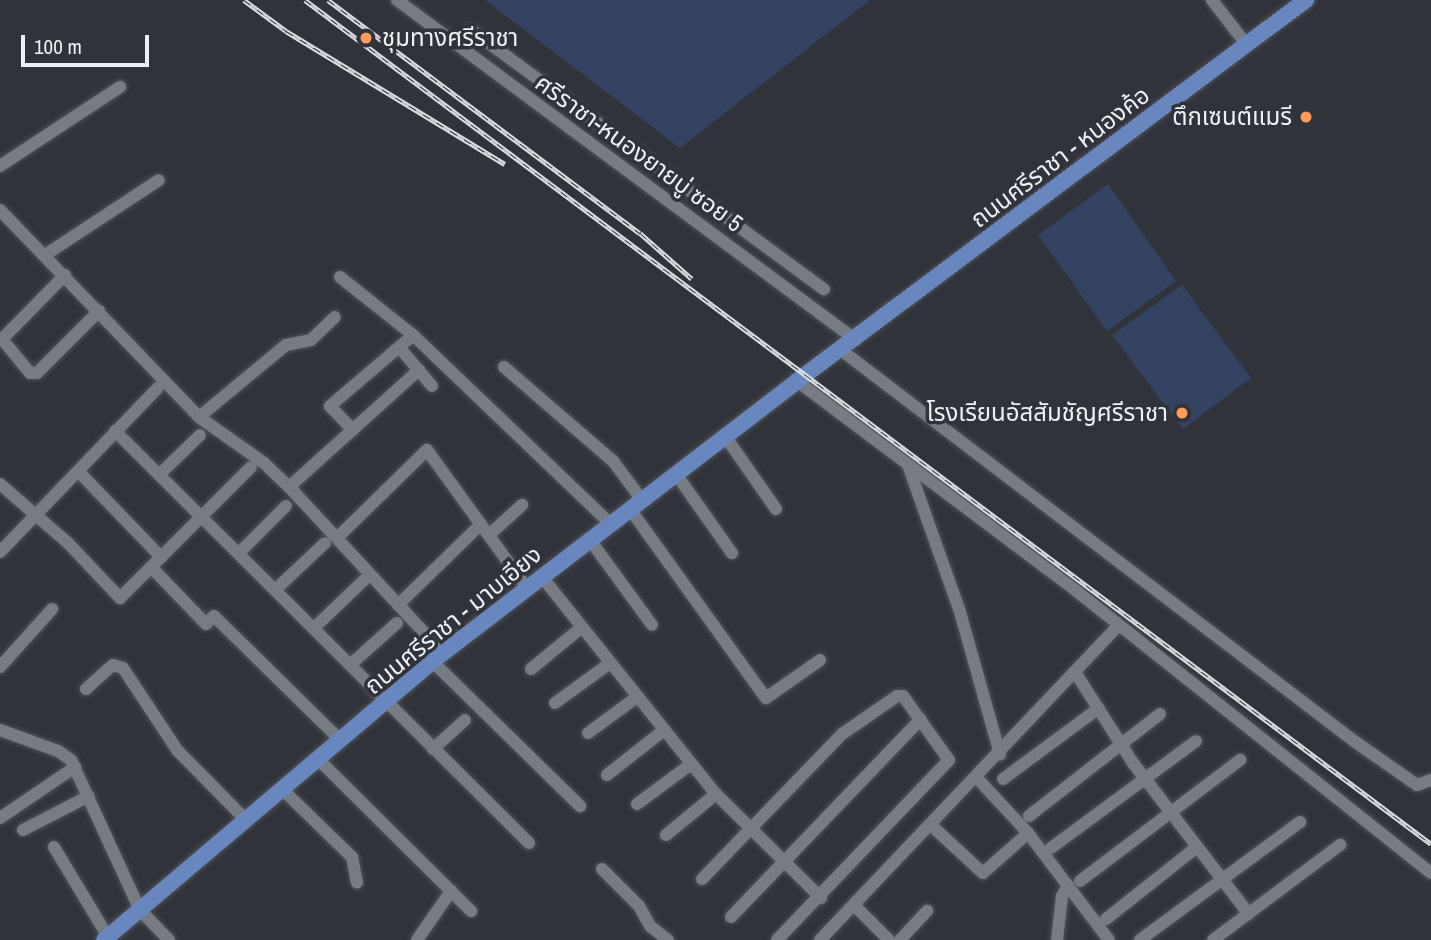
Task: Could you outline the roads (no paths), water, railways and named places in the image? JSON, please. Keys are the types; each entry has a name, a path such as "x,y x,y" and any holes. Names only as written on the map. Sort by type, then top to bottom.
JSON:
{"main road":[{"name":"ถนนศรีราชา - หนองค้อ","path":"841,350 1306,0"},
{"name":"ถนนศรีราชา - มาบเอียง","path":"106,938 438,658 725,436 841,350"}],"street":[{"name":"ศรีราชา-หนองยายบู่ ซอย 5","path":"397,0 856,340"},
{"path":"1212,0 1247,44"},
{"path":"471,30 824,289"},
{"path":"0,166 120,87"},
{"path":"45,255 159,180"},
{"path":"699,224 711,208"},
{"path":"0,210 199,417 289,487 331,540 398,605 438,658 580,806"},
{"path":"65,275 2,339 30,373 37,373 99,311"},
{"path":"340,277 413,335 611,524"},
{"path":"199,417 286,345 311,340 335,317"},
{"path":"353,430 330,406 413,335"},
{"path":"399,347 432,386"},
{"path":"841,350 1354,741 1417,785 1431,780"},
{"path":"504,367 613,461 636,505 766,698 820,660"},
{"path":"289,487 419,370"},
{"path":"797,381 1119,625 1431,873"},
{"path":"0,552 158,388"},
{"path":"115,431 199,517 240,552 385,702 529,843"},
{"path":"159,475 200,435"},
{"path":"725,436 776,509"},
{"path":"276,589 427,450 527,588"},
{"path":"908,464 960,612 1000,754"},
{"path":"0,484 36,514 120,598 251,467"},
{"path":"78,471 161,557"},
{"path":"676,474 732,554"},
{"path":"489,535 522,505"},
{"path":"240,552 286,506"},
{"path":"398,605 481,524"},
{"path":"590,540 652,625"},
{"path":"151,567 206,624 214,617 340,740"},
{"path":"542,577 716,794 821,898"},
{"path":"314,628 364,580"},
{"path":"0,667 52,609"},
{"path":"350,665 397,622"},
{"path":"820,940 978,778 1119,625"},
{"path":"531,669 582,627"},
{"path":"555,703 610,663"},
{"path":"86,690 113,665 123,668 177,750 247,821"},
{"path":"1072,675 1119,744 1249,914"},
{"path":"702,878 842,734 897,696 906,699 949,760 821,898 777,940"},
{"path":"588,733 637,697"},
{"path":"1003,779 1096,710"},
{"path":"1028,816 1160,714"},
{"path":"731,918 920,719"},
{"path":"433,749 465,720"},
{"path":"0,730 58,751 75,767 140,910 169,940"},
{"path":"607,775 664,730"},
{"path":"1051,848 1196,741"},
{"path":"318,759 471,911"},
{"path":"1056,940 1062,895 1074,883 1240,760"},
{"path":"637,804 691,764"},
{"path":"0,818 75,767"},
{"path":"978,778 1074,883 1109,940"},
{"path":"283,790 352,857 357,883"},
{"path":"666,835 716,794"},
{"path":"23,830 89,796"},
{"path":"1140,940 1300,822"},
{"path":"932,826 983,873 1028,833"},
{"path":"1213,940 1340,845"},
{"path":"54,847 106,938"},
{"path":"1106,919 1197,847"},
{"path":"601,869 639,906 650,926 668,940"},
{"path":"417,940 451,891"},
{"path":"854,905 889,940"},
{"path":"900,940 927,911"}],"railway":[{"path":"244,0 286,31 505,164"},
{"path":"305,0 1431,844"},
{"path":"328,0 640,233 692,279"}],"place":[{"name":"ชุมทางศรีราชา","path":"366,38"},
{"name":"ตึกเซนต์แมรี","path":"1306,117"},
{"name":"โรงเรียนอัสสัมชัญศรีราชา","path":"1182,413"}]}
